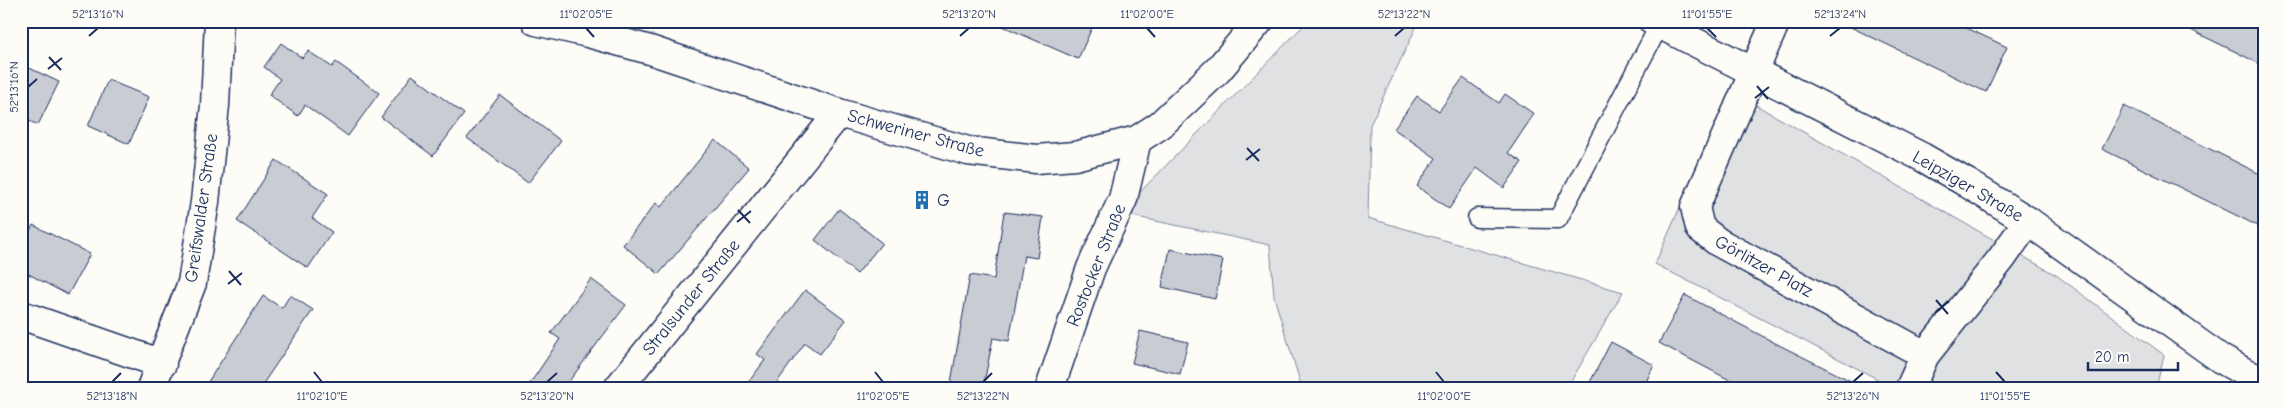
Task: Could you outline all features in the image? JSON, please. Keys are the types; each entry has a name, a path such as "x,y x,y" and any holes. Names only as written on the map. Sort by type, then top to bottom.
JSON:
{"street":[{"name":"Greifswalder Straße","path":"157,376 192,283 205,202 215,105 220,21"},
{"name":"Schweriner Straße","path":"536,21 588,32 650,50 839,113 968,151 1036,159 1075,156 1136,140 1160,125 1218,70 1259,21"},
{"name":"Görlitzer Platz","path":"1776,21 1695,207 1700,228 1718,242 1925,355"},
{"name":"Leipziger Straße","path":"1656,23 1922,157 2028,221 2222,359 2264,383"},
{"name":"Stralsunder Straße","path":"618,388 839,113"},
{"name":"Rostocker Straße","path":"1050,388 1091,268 1123,199 1136,140"},
{"path":"1910,388 1925,355 2002,258 2028,221"},
{"path":"21,315 157,376"}],"lane":[{"path":"1477,218 1558,219 1656,23"}],"shaded area":[{"path":"1308,21 1419,21 1370,125 1368,218 1623,292 1567,388 1302,388 1274,297 1270,245 1127,215 1139,193"},
{"path":"1731,91 2056,275 2164,355 2156,388 1895,388 1655,264"}],"building":[{"path":"991,21 1095,21 1078,59"},
{"path":"1838,21 1952,21 2007,47 1986,92"},
{"path":"2172,21 2264,21 2264,66 2234,51"},
{"path":"281,43 302,58 308,51 332,67 336,62 379,93 348,136 305,105 298,116 269,95 280,79 264,67"},
{"path":"21,64 59,82 38,125 21,117"},
{"path":"412,75 464,114 433,156 381,117"},
{"path":"1463,78 1499,103 1505,94 1534,114 1508,153 1522,162 1504,188 1477,168 1449,209 1417,186 1436,158 1394,129 1417,96 1439,111"},
{"path":"108,80 149,97 129,144 88,126"},
{"path":"500,95 561,141 528,183 467,138"},
{"path":"2124,106 2264,176 2264,229 2102,149"},
{"path":"715,140 749,168 659,274 623,245 656,203 661,207"},
{"path":"276,160 328,194 312,218 332,232 308,268 237,221"},
{"path":"839,209 882,243 857,274 815,240"},
{"path":"1004,212 1043,217 1037,258 1024,256 1009,341 993,338 983,388 950,388 970,275 994,279"},
{"path":"33,225 90,254 68,295 21,270 21,248"},
{"path":"1170,249 1223,260 1215,299 1162,287"},
{"path":"591,279 626,305 564,388 527,388 560,339 551,333"},
{"path":"805,290 846,320 820,354 805,343 773,388 744,388 765,360 757,354"},
{"path":"290,295 313,310 260,388 204,388 263,296 282,308"},
{"path":"1685,295 1865,388 1745,388 1659,343"},
{"path":"1140,331 1188,342 1180,374 1132,363"},
{"path":"1611,342 1654,365 1643,388 1587,388"}],"place":[{"name":"G","path":"922,200"}]}
